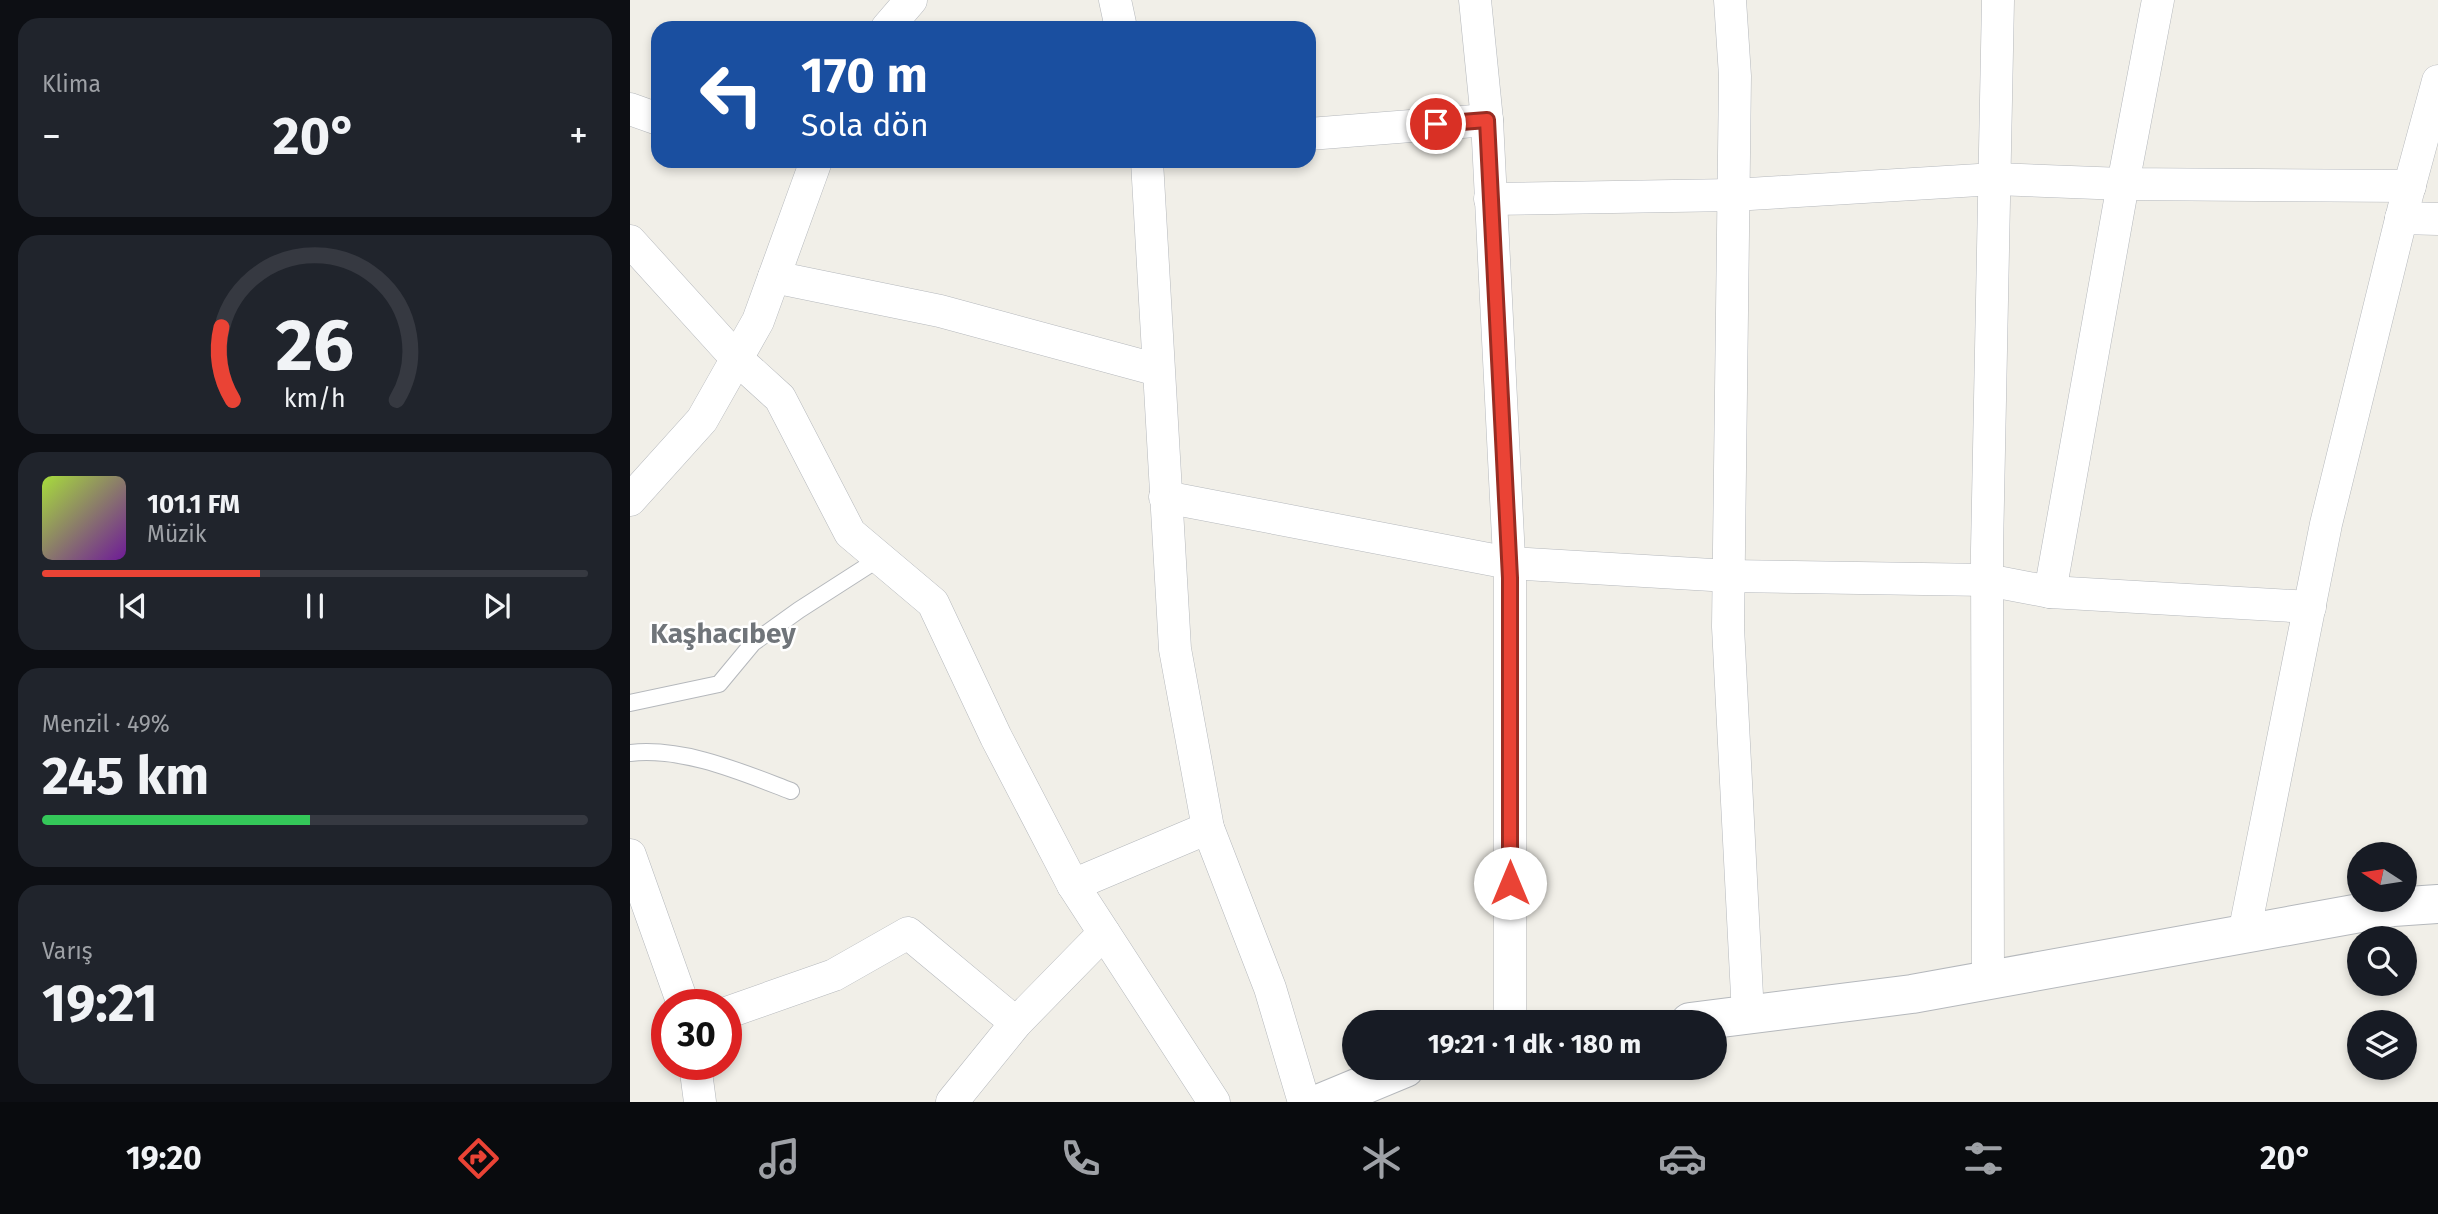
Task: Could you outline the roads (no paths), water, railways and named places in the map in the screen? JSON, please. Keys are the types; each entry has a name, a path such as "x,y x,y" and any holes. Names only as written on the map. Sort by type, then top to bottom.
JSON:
{"street":[{"path":"893,21 911,0"},
{"path":"1115,0 1120,21"},
{"path":"1475,0 1487,120 1510,563 1510,1010"},
{"path":"1730,0 1735,76 1728,626 1748,1015"},
{"path":"1988,980 1987,580 1998,0"},
{"path":"2050,592 2158,0"},
{"path":"2244,934 2326,524 2401,218 2438,82"},
{"path":"630,109 651,116"},
{"path":"1316,133 1487,120"},
{"path":"630,500 702,420 758,321 813,168"},
{"path":"1147,168 1174,649 1208,828 1270,988 1304,1102"},
{"path":"1490,199 1733,195 1995,178 2123,184 2410,186"},
{"path":"2401,218 2438,219"},
{"path":"630,241 737,359 780,398 850,533 933,603 996,737 1073,885 1214,1102"},
{"path":"774,277 940,311 1158,370"},
{"path":"1165,496 1510,563 1729,576 1987,580 2050,592 2310,607"},
{"path":"1073,885 1208,828"},
{"path":"631,863 677,989"},
{"path":"1727,1018 1912,994 2393,907 2438,904"},
{"path":"742,1007 834,975 908,933 1016,1023"},
{"path":"952,1102 1016,1023 1104,933"},
{"path":"697,1080 699,1102"},
{"path":"1323,1102 1376,1080"}],"lane":[{"path":"630,703 719,684 753,643 880,558"},
{"path":"630,753 645,752 715,762 791,791"}],"district":[{"name":"Kaşhacıbey","path":"723,633"}]}
